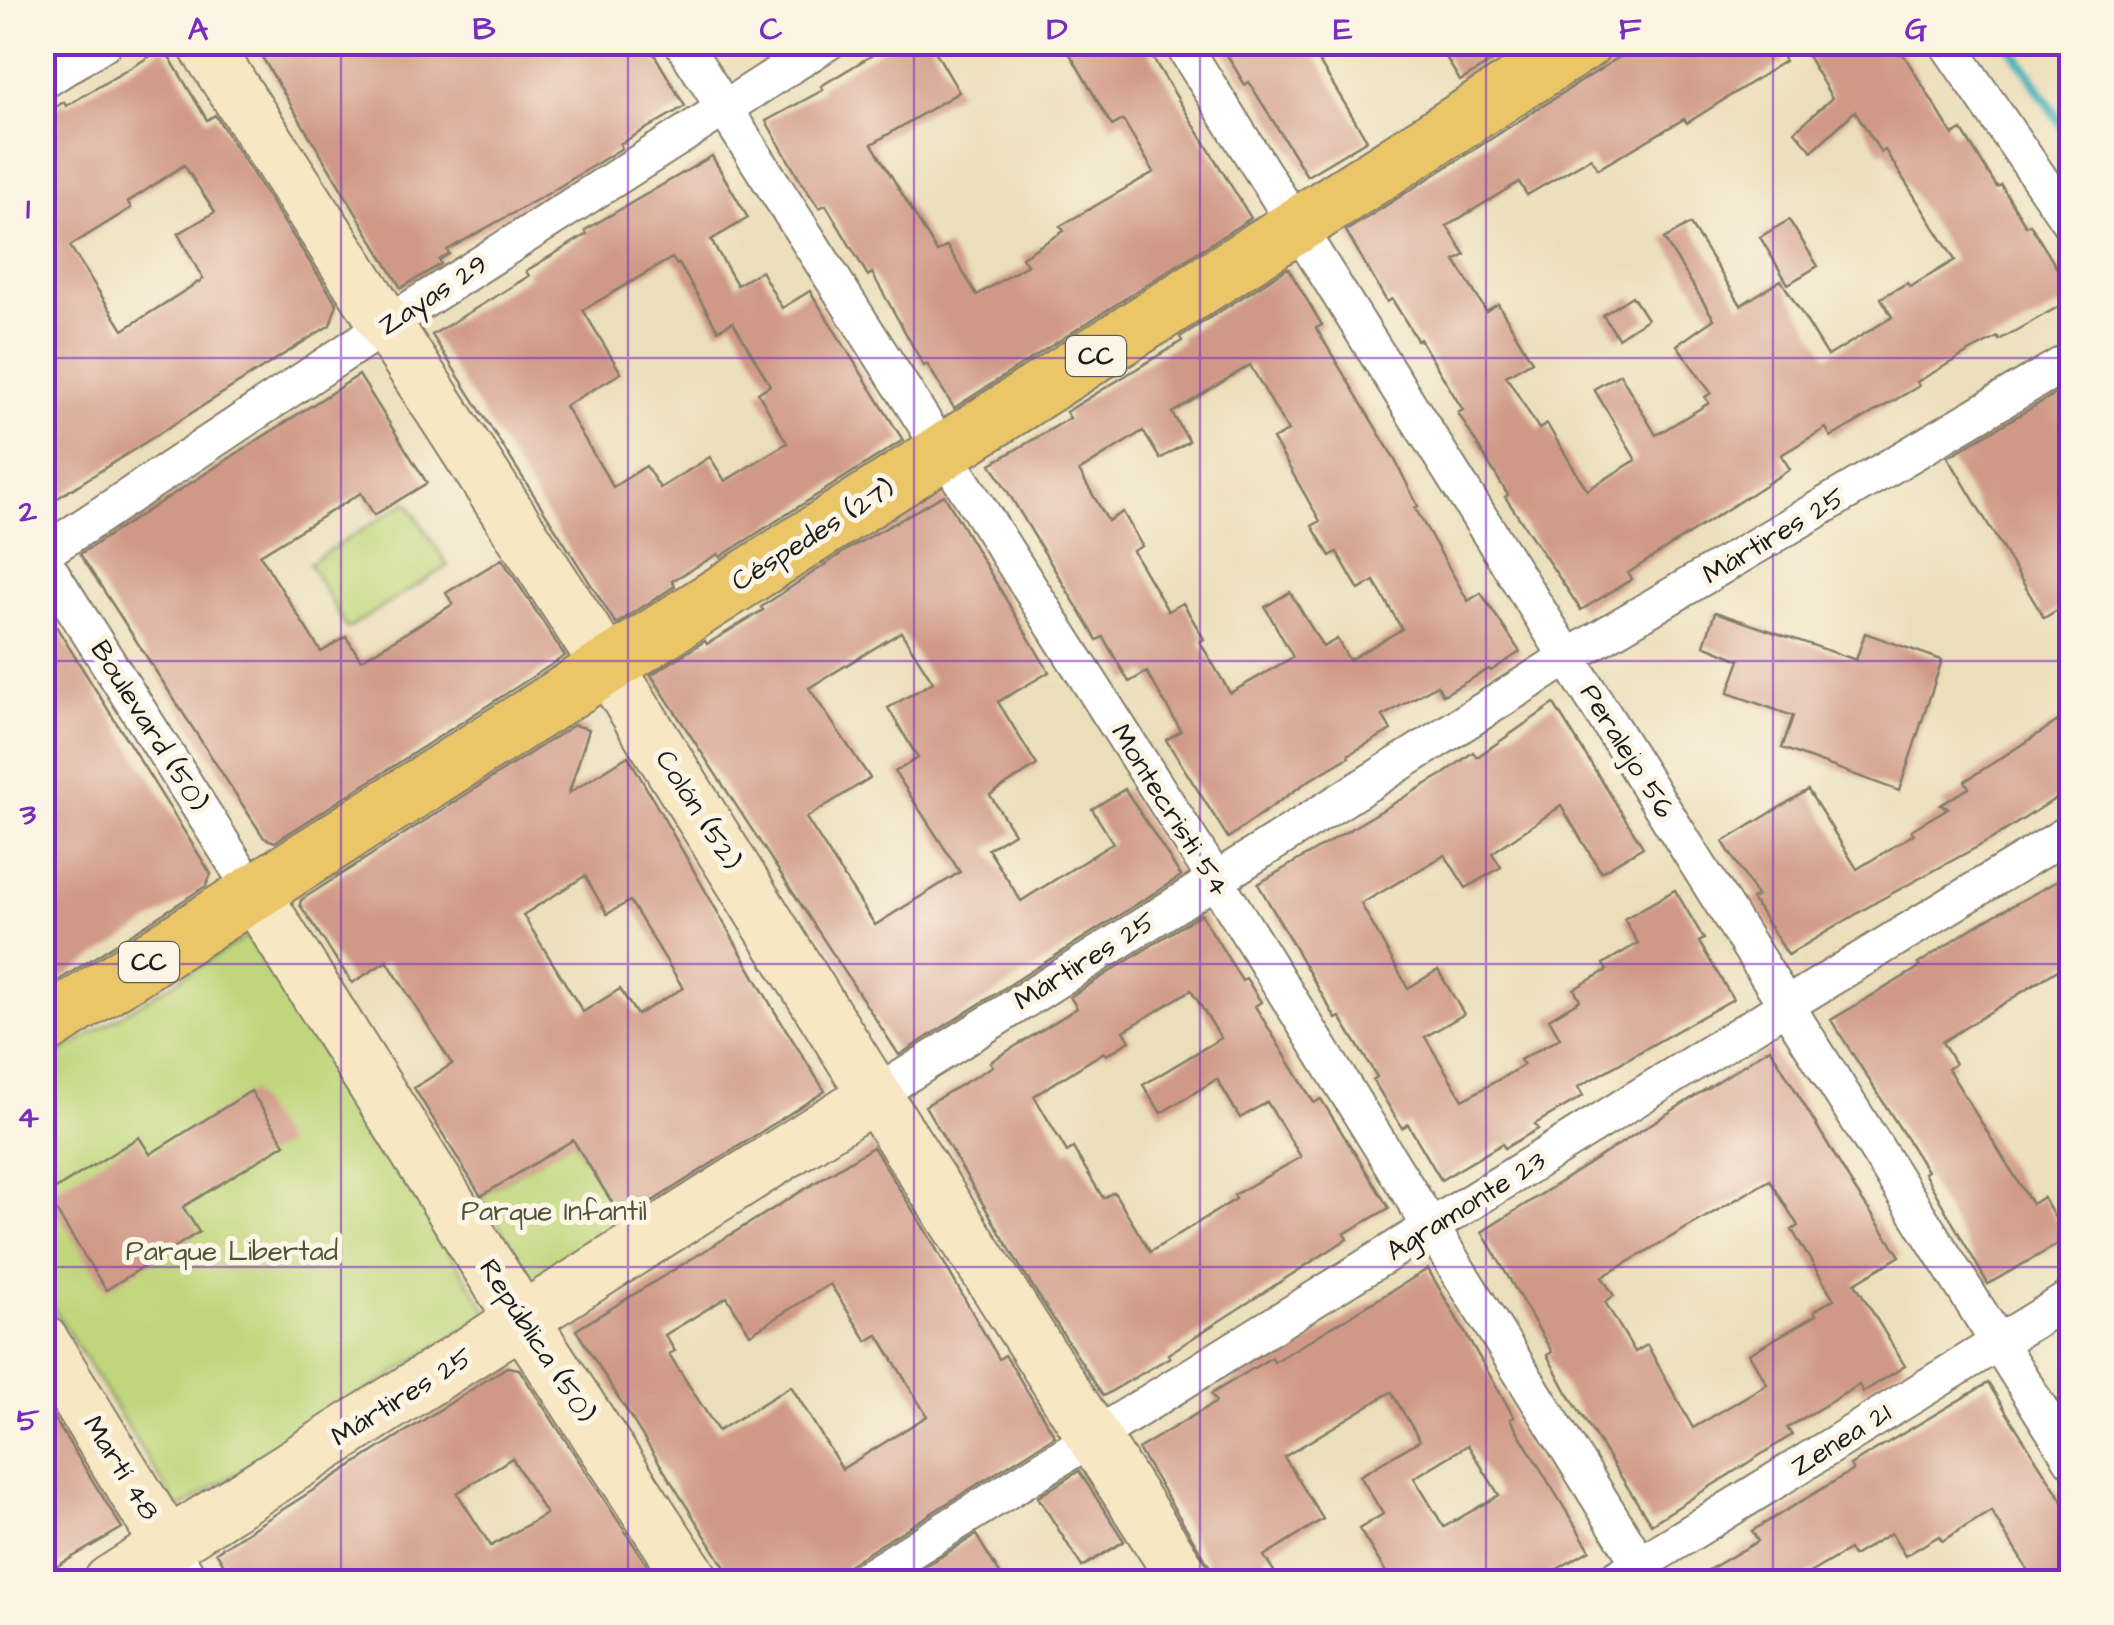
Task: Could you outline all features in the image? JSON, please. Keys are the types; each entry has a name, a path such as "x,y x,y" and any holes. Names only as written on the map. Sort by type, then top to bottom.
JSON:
{"main road":[{"name":"Colón (52)","path":"203,42 606,666 1186,1582"},
{"name":"Céspedes (27)","path":"42,1028 1584,42"},
{"name":"República (50)","path":"254,895 694,1582"},
{"name":"Mártires 25","path":"110,1582 180,1564 523,1320 875,1095"},
{"name":"Martí 48","path":"42,1341 180,1564"}],"street":[{"path":"42,82 106,42"},
{"name":"Montecristi 54","path":"682,42 1215,879 1430,1229 1634,1576"},
{"name":"Zayas 29","path":"42,556 386,326 828,42"},
{"name":"Peralejo 56","path":"1182,42 2072,1460"},
{"path":"1946,42 2072,226"},
{"name":"Mártires 25","path":"875,1095 1568,658 2072,359"},
{"name":"Boulevard (50)","path":"42,556 254,895"},
{"name":"Agramonte 23","path":"861,1582 2072,831"},
{"name":"Zenea 21","path":"1634,1576 2072,1297"}],"green space":[{"path":"407,502 448,566 347,629 309,563"},
{"name":"Parque Libertad","path":"248,936 489,1314 179,1509 43,1292 43,1064"},
{"name":"Parque Infantil","path":"573,1139 627,1226 535,1283 481,1196"}],"building":[{"path":"253,42 647,42 685,106 620,144 622,148 549,193 447,250 449,254 439,260 441,264 401,288"},
{"path":"894,42 930,42 959,92 872,144 937,252 947,246 977,295 1027,265 1022,257 1064,231 1060,226 1154,172 1123,120 1112,126 1063,42 1143,42 1251,218 954,408 927,364 924,366 872,273 868,276 826,205 819,208 766,121 823,90 821,86"},
{"path":"1219,42 1307,42 1367,140 1307,176 1249,82 1245,85"},
{"path":"1437,42 1524,42 1460,81"},
{"path":"1643,42 1774,42 1785,61 1687,123 1684,119 1598,169 1591,158 1527,195 1519,182 1447,226 1465,255 1455,261 1486,311 1498,304 1532,361 1506,376 1539,429 1547,424 1587,490 1636,460 1594,389 1620,374 1656,435 1709,403 1705,397 1711,393 1677,345 1714,319 1664,239 1690,224 1741,305 1781,280 1828,356 1892,317 1881,298 1907,283 1910,287 1955,260 1885,150 1881,153 1855,111 1812,151 1795,131 1832,98 1799,42 1893,42 1953,135 1962,130 1997,187 2001,185 2026,226 2030,224 2072,299 1999,340 1998,337 1967,353 1831,437 1826,428 1781,455 1790,469 1628,573 1632,579 1581,610 1505,497 1508,495 1458,413 1463,410 1420,339 1417,340 1392,299 1387,302 1346,231"},
{"path":"164,48 207,120 215,115 337,304 330,325 42,508 42,115 64,102 66,106","holes":["184,165 215,212 178,234 203,279 123,330 70,246 131,208 128,202"]},
{"path":"712,156 748,218 711,240 737,285 761,271 782,308 810,291 903,440 720,557 718,554 672,581 675,586 616,624 432,335 529,276 526,271 587,234 585,230","holes":["672,258 718,330 733,322 770,385 758,393 787,443 725,481 710,457 660,488 646,466 613,487 565,406 621,373 583,310"]},
{"path":"1789,220 1818,266 1788,284 1760,237"},
{"path":"1288,268 1322,325 1316,328 1394,458 1418,506 1415,508 1468,601 1481,593 1520,652 1443,695 1437,685 1383,716 1391,730 1308,781 1228,838 1166,740 1181,731 1147,672 1129,682 1103,637 1097,640 991,464 1070,418 1066,412 1182,341 1180,337","holes":["1250,365 1288,431 1273,439 1320,521 1312,526 1330,556 1337,552 1359,590 1374,581 1402,629 1349,660 1337,639 1323,647 1290,592 1265,607 1293,657 1230,693 1183,603 1168,611 1133,551 1142,546 1123,512 1108,521 1079,471 1143,431 1160,459 1189,441 1172,413"]},
{"path":"1632,296 1647,319 1618,338 1603,315"},
{"path":"359,375 427,483 374,515 361,493 260,555 321,652 346,637 361,660 453,604 446,593 502,559 565,656 275,842 264,838 80,554"},
{"path":"2072,384 2072,601 2044,618 1948,457"},
{"path":"944,495 1049,672 998,702 1037,765 990,795 1014,833 988,849 1021,901 1113,843 1092,809 1125,789 1181,876 899,1055 651,675 763,610 761,607 850,548","holes":["901,632 933,682 888,708 918,758 895,772 960,872 875,925 806,818 870,778 809,688"]},
{"path":"42,604 211,874 206,886 42,991"},
{"path":"1715,612 1856,660 1865,633 1942,660 1899,791 1782,748 1793,716 1728,693 1740,660 1704,645"},
{"path":"1554,704 1643,847 1601,872 1561,806 1492,853 1501,867 1466,888 1445,855 1361,904 1408,988 1438,970 1464,1014 1425,1037 1463,1100 1524,1065 1520,1060 1560,1038 1549,1019 1580,1000 1574,989 1607,970 1603,964 1638,943 1624,919 1675,890 1704,939 1699,942 1733,999 1578,1087 1583,1096 1535,1124 1538,1129 1505,1148 1502,1144 1441,1180 1408,1124 1402,1128 1373,1080 1377,1077 1340,1017 1336,1019 1258,884 1445,773 1473,752 1477,757"},
{"path":"2072,712 2072,788 1992,839 1788,955 1752,899 1757,896 1723,842 1808,790 1857,869 1948,808 1940,805 1969,788 1965,781"},
{"path":"574,725 589,729 569,793 628,756 775,1012 825,1091 623,1220 573,1140 481,1196 414,1088 452,1064 387,961 352,983 300,905 301,900","holes":["585,876 607,914 630,901 683,988 637,1015 620,989 583,1012 523,915"]},
{"path":"2072,873 2072,961 1942,1042 1955,1064 1948,1069 2032,1204 2043,1197 2067,1239 1988,1284 1924,1173 1927,1171 1831,1020 1920,967 1918,964 1975,926"},
{"path":"1201,914 1242,981 1246,978 1261,1002 1255,1006 1314,1103 1321,1099 1389,1208 1344,1234 1347,1239 1168,1354 1170,1357 1103,1396 1022,1270 925,1106 993,1066 990,1062 1077,1008 1070,997","holes":["1191,990 1221,1038 1143,1085 1161,1113 1217,1079 1240,1118 1267,1102 1301,1157 1234,1195 1236,1199 1150,1252 1114,1192 1103,1198 1073,1148 1067,1152 1034,1096 1104,1052 1106,1055 1130,1041 1124,1031"]},
{"path":"1770,1048 1900,1256 1855,1283 1905,1366 1863,1392 1859,1385 1787,1428 1792,1435 1651,1524 1567,1392 1547,1355 1552,1352 1482,1232","holes":["1770,1180 1798,1226 1792,1230 1834,1299 1814,1311 1816,1315 1749,1354 1767,1384 1693,1428 1647,1345 1635,1352 1605,1302 1614,1296 1602,1277"]},
{"path":"251,1091 285,1144 183,1207 199,1232 106,1290 46,1195 139,1137 150,1154"},
{"path":"873,1147 999,1359 1005,1355 1055,1436 850,1564 840,1582 734,1582 576,1330","holes":["830,1284 867,1341 878,1335 927,1416 842,1469 791,1386 718,1431 669,1354 675,1351 665,1335 727,1297 750,1334"]},
{"path":"1428,1269 1514,1417 1510,1419 1590,1550 1535,1582 1392,1582 1359,1529 1383,1514 1360,1476 1420,1440 1391,1392 1284,1457 1323,1519 1264,1556 1281,1582 1219,1582 1138,1449 1216,1402 1211,1394 1272,1357 1274,1362","holes":["1468,1445 1499,1495 1444,1527 1414,1478"]},
{"path":"507,1367 519,1369 658,1582 235,1582 216,1552","holes":["512,1458 546,1514 491,1546 457,1493"]},
{"path":"1988,1383 2072,1516 2072,1582 2035,1582 1991,1511 1942,1541 1939,1536 1905,1556 1891,1533 1853,1556 1849,1550 1794,1582 1688,1582 1758,1541 1752,1531 1853,1470 1850,1465"},
{"path":"42,1399 122,1528 42,1575"},
{"path":"1079,1471 1124,1541 1082,1567 1038,1497"},
{"path":"976,1535 1005,1582 900,1582"}],"waterway":[{"path":"2008,42 2072,141"}]}
